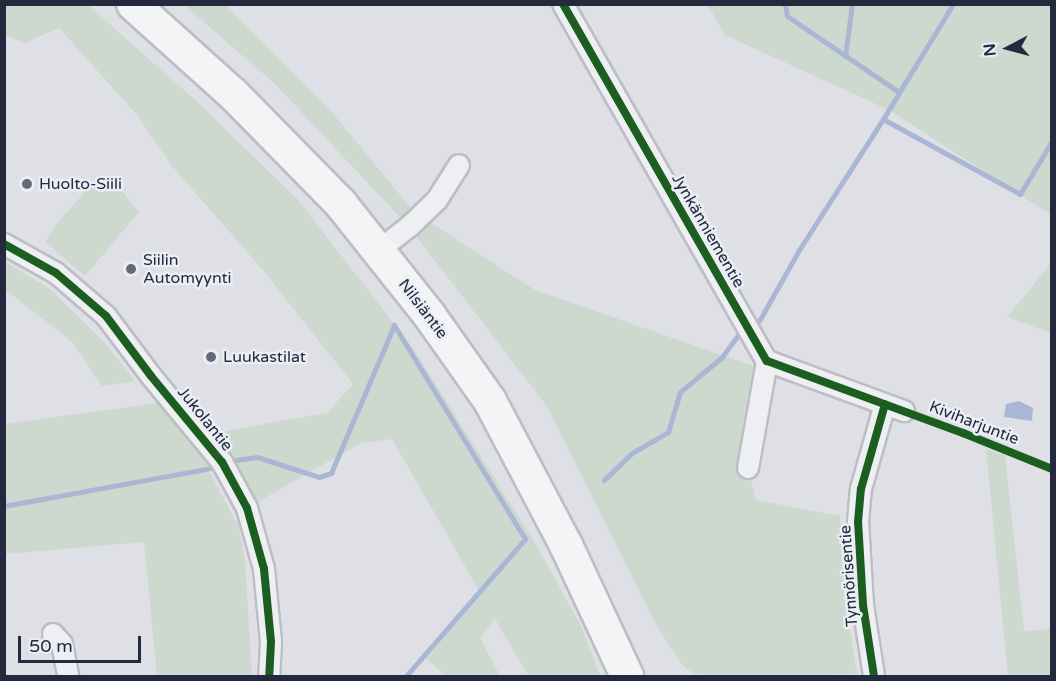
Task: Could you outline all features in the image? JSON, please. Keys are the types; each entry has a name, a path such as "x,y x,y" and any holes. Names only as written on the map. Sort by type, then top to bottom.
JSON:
{"main road":[{"name":"Nilsiäntie","path":"133,4 233,94 341,204 430,316 490,401 566,545 627,676"}],"street":[{"name":"Jynkänniementie","path":"563,4 767,361"},
{"path":"378,251 409,227 437,200 459,165"},
{"name":"Jukolantie","path":"4,244 56,273 106,316 151,376 222,462 247,508 264,569 271,642 269,676"},
{"path":"748,468 767,361"},
{"name":"Tynnörisentie","path":"767,361 895,408 861,489 858,522 862,605 874,676"},
{"path":"53,634 62,644 68,676"}],"shaded area":[{"path":"5,5 88,5 203,107 298,200 413,348 534,541 581,626 600,676 529,676 495,619 480,638 500,676 446,676 426,658 481,594 392,439 361,443 247,508 222,462 208,469 239,527 245,561 252,676 157,676 144,542 5,554 4,424 173,401 202,435 327,413 353,384 262,269 172,166 137,115 59,28 25,43 5,35"},
{"path":"184,5 226,5 336,117 414,212 535,290 750,365 767,361 748,468 756,500 840,516 844,595 857,674 714,676 693,673 683,666 656,625 546,405 409,227 274,83"},
{"path":"708,5 1051,5 1051,215 889,110 725,35"},
{"path":"99,176 113,180 139,212 85,276 45,242 59,221"},
{"path":"4,261 50,289 107,345 135,381 102,386 73,343 5,289"},
{"path":"1051,263 1051,333 1007,317"},
{"path":"986,449 1005,455 1024,631 1051,629 1051,676 1008,676"}],"water":[{"path":"1019,401 1033,408 1032,421 1004,417 1006,404"}],"waterway":[{"path":"785,4 787,16 899,92"},
{"path":"845,56 852,4"},
{"path":"953,4 883,119 1020,194 1052,141"},
{"path":"759,321 799,250 883,119"},
{"path":"394,325 525,539 406,676"},
{"path":"236,460 257,457 319,477 331,473 394,325"},
{"path":"604,480 632,453 668,432 680,392 722,357 737,336"},
{"path":"4,506 211,468"}],"cycle path":[{"name":"Kiviharjuntie","path":"563,4 767,361 963,433 1052,469"},
{"path":"4,244 56,273 106,316 151,376 222,462 247,508 264,569 271,642 269,676"},
{"path":"874,676 863,605 858,522 861,489 885,404"}],"place":[{"name":"Huolto-Siili","path":"27,184"},
{"name":"Siilin Automyynti","path":"131,269"},
{"name":"Luukastilat","path":"211,357"}]}
